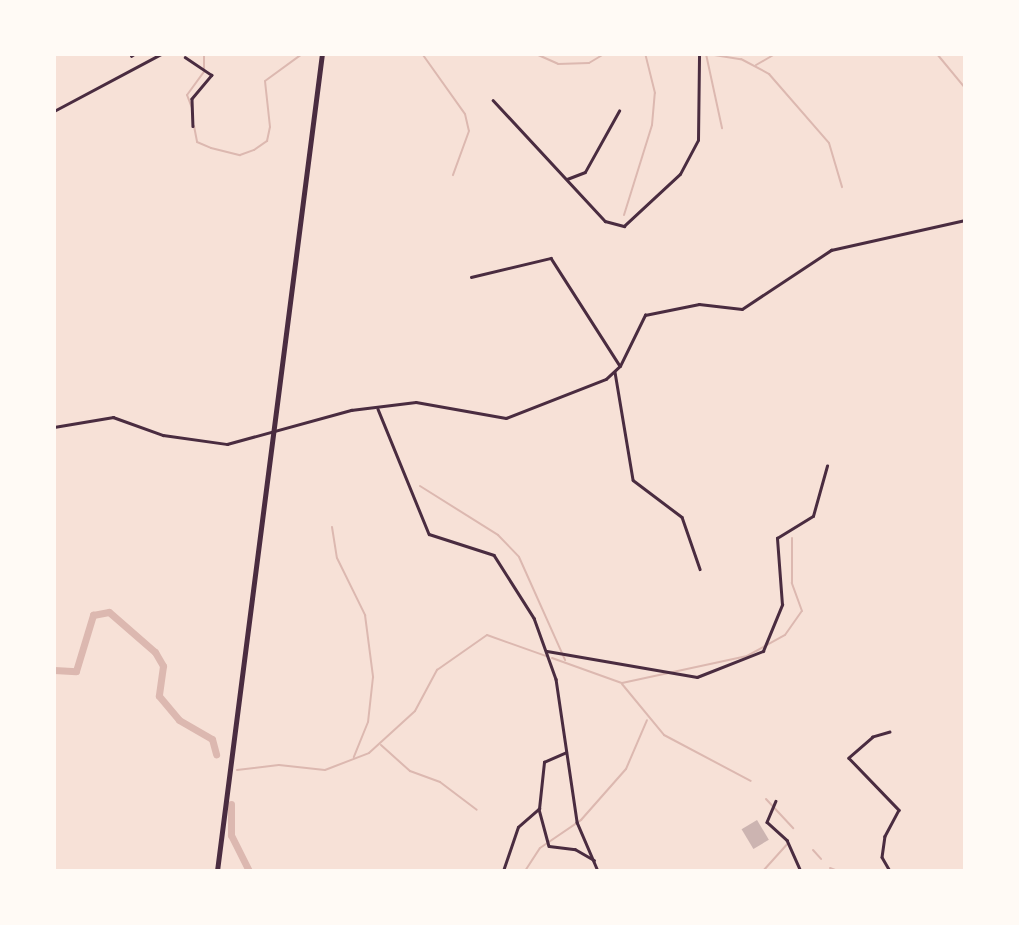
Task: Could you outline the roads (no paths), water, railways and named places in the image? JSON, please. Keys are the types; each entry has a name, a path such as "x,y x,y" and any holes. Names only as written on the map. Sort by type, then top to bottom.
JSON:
{"highway":[{"path":"217,871 322,54"}],"street":[{"path":"54,111 162,54"},
{"path":"178,54 212,75 192,99 193,126"},
{"path":"185,57 212,54"},
{"path":"222,54 243,54"},
{"path":"493,100 609,224 632,222 650,196 682,171 701,134 694,99 699,54"},
{"path":"568,179 585,172 619,111"},
{"path":"54,427 104,416 212,443 256,440 284,434 351,410 427,402 506,418 615,372 645,315 699,304 742,309 831,250 965,220"},
{"path":"471,277 551,258 620,366"},
{"path":"615,372 634,480 682,517 700,569"},
{"path":"378,409 393,458 429,534 494,555 510,572 547,652 577,822 598,871"},
{"path":"547,652 697,677 763,651 782,605 777,538 813,516 827,466"},
{"path":"890,732 873,737 849,758 900,810 899,822 885,836 882,857 891,871"},
{"path":"566,752 544,762 539,809 549,846 575,849 594,860"},
{"path":"776,801 767,822 787,840 801,871"},
{"path":"503,871 518,827 539,809"}],"waterway":[{"path":"194,126 197,142 211,148 240,155 254,150 267,141 270,127 265,81 302,54"},
{"path":"365,54 423,55"},
{"path":"536,54 558,64 589,63 604,54"},
{"path":"643,54 663,54"},
{"path":"706,54 722,128"},
{"path":"708,54 741,59 769,74 829,143 842,187"},
{"path":"756,65 775,54"},
{"path":"937,54 965,88"},
{"path":"192,108 187,95 204,72 204,55"},
{"path":"423,55 465,114 469,131 453,175"},
{"path":"624,215 652,125 655,93 646,56"},
{"path":"420,486 498,535 519,557 565,660"},
{"path":"332,527 337,558 365,615 373,677 368,722 354,757"},
{"path":"552,658 622,683 747,656 785,635 802,611 792,583 792,538"},
{"path":"54,670 76,671 93,615 109,612 155,652 163,666 159,696 179,720 212,739 216,754"},
{"path":"237,770 279,765 325,770 369,753 415,711 437,670 487,635 546,656"},
{"path":"622,684 664,735 751,781"},
{"path":"525,871 540,848 581,820 626,769 647,720"},
{"path":"381,745 410,771 440,782 477,810"},
{"path":"766,799 793,828"},
{"path":"231,804 231,835 249,871"},
{"path":"763,871 788,843"},
{"path":"813,850 821,859"},
{"path":"830,868 838,871"}]}
